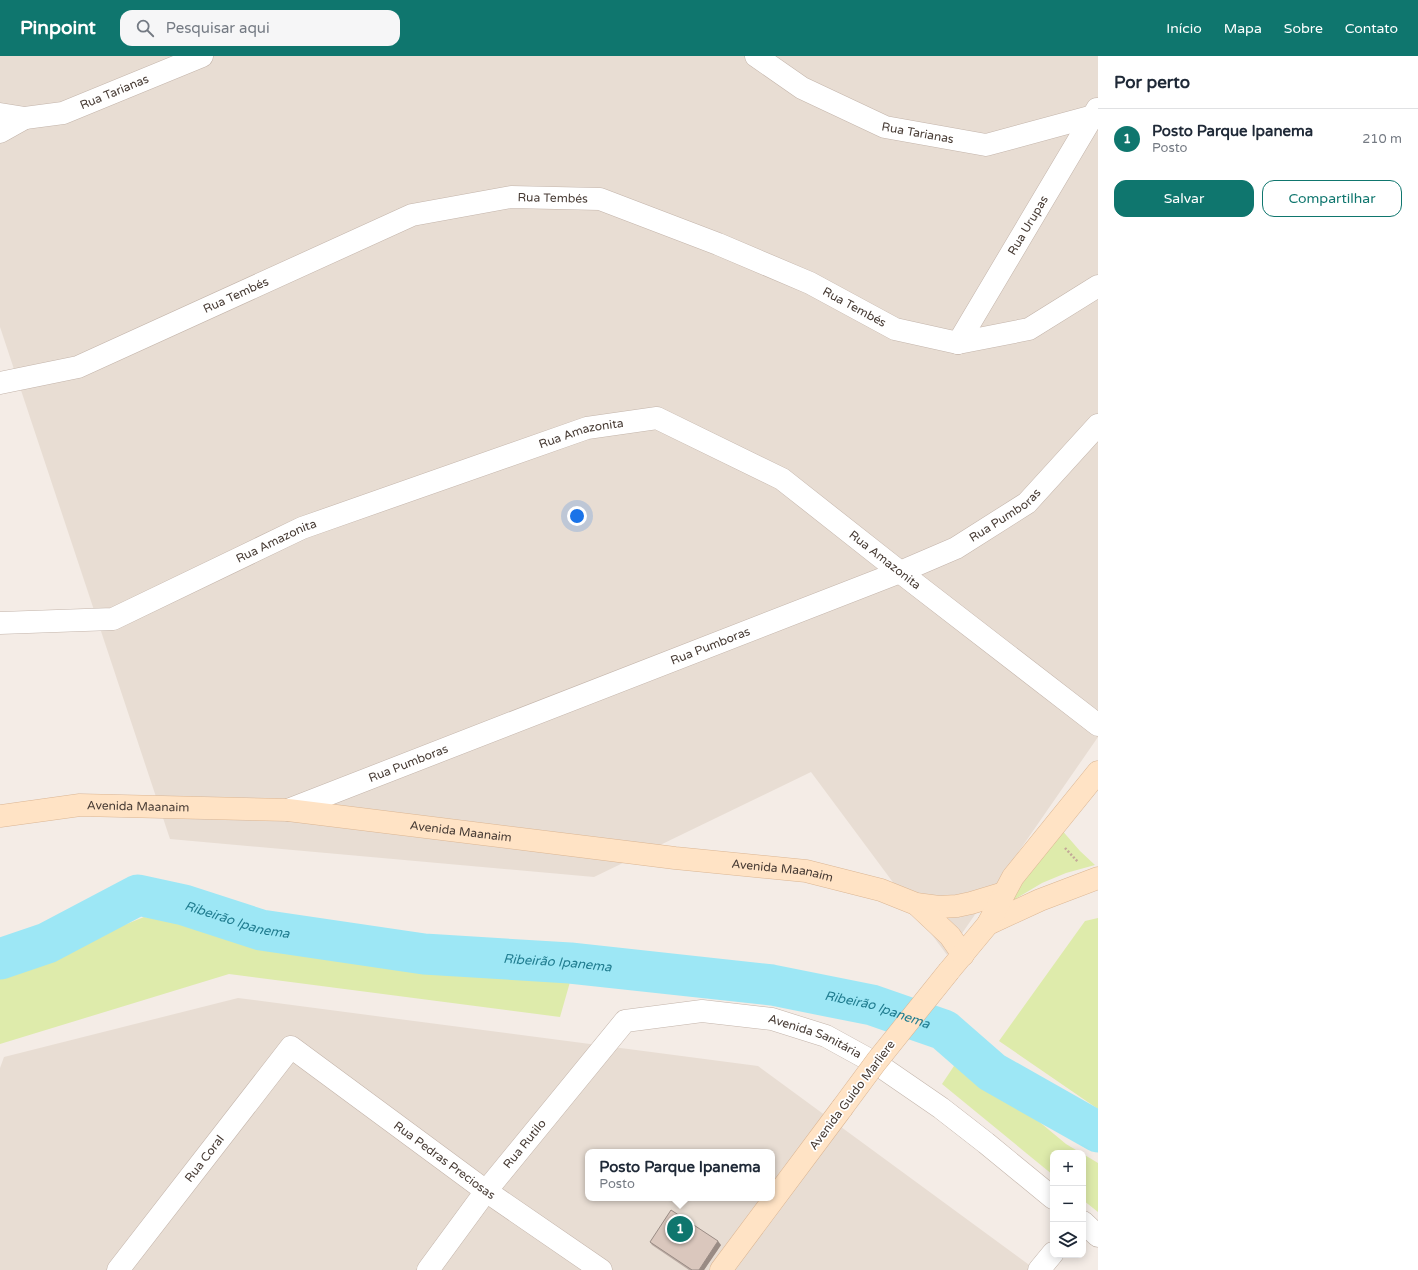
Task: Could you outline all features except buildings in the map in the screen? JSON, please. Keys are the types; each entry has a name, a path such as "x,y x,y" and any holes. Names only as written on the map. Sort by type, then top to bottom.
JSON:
{"main road":[{"name":"Avenida Guido Marliere","path":"775,1197 876,1062 988,924 1013,877 1098,772"},
{"name":"Avenida Maanaim","path":"0,816 80,805 288,810 667,857 806,870 881,890 916,904 939,907 957,906 1004,893"},
{"name":"Avenida Guido Marliere","path":"988,924 1040,900 1095,879"},
{"name":"Avenida Maanaim","path":"916,904 950,936 963,955"},
{"name":"Avenida Guido Marliere","path":"720,1270 772,1201"},
{"path":"738,1270 742,1241"}],"street":[{"name":"Rua Tarianas","path":"0,114 25,118 63,113 202,56"},
{"name":"Rua Tarianas","path":"756,56 802,88 885,127 986,145 1096,112"},
{"name":"Rua Urupas","path":"958,343 1096,112"},
{"name":"Rua Tarianas","path":"0,132 25,118"},
{"name":"Rua Tembés","path":"0,383 78,367 412,215 511,197 600,199 718,244 810,284 895,329 958,343 1029,329 1098,286"},
{"name":"Rua Amazonita","path":"0,623 113,619 302,528 587,428 658,418 782,479 1098,726"},
{"name":"Rua Pumboras","path":"288,810 900,572 956,548 1027,503 1098,426"},
{"name":"Avenida Sanitária","path":"625,1021 702,1011 772,1019 826,1036 877,1064 941,1108 1050,1196"},
{"name":"Rua Rutilo","path":"428,1270 486,1191 625,1021"},
{"name":"Rua Pedras Preciosas","path":"291,1047 486,1191 601,1270"},
{"name":"Rua Coral","path":"118,1270 291,1047"},
{"path":"1086,1225 1098,1236"},
{"path":"1039,1270 1050,1257"}],"path":[{"path":"1048,832 1095,879"}],"shaded area":[{"path":"0,56 1098,56 1098,737 947,955 811,772 594,877 170,839 0,327"},
{"path":"238,998 758,1066 1036,1270 0,1270 0,1068 4,1057"}],"green space":[{"path":"1060,828 1080,851 1095,865 1066,873 1042,883 1002,907"},
{"path":"144,917 570,982 560,1017 229,974 0,1044 0,975"},
{"path":"1098,918 1098,1109 999,1041 1085,921"},
{"path":"958,1060 1019,1105 1066,1144 1076,1150 1050,1150 1050,1173 942,1084"},
{"path":"1086,1156 1098,1163 1098,1212 1086,1202"}],"waterway":[{"name":"Ribeirão Ipanema","path":"0,959 47,943 138,895 184,905 261,930 424,954 570,963 772,985 872,1005 944,1030 992,1072 1098,1132"}],"place":[{"name":"Posto Parque Ipanema","path":"680,1229"}]}
